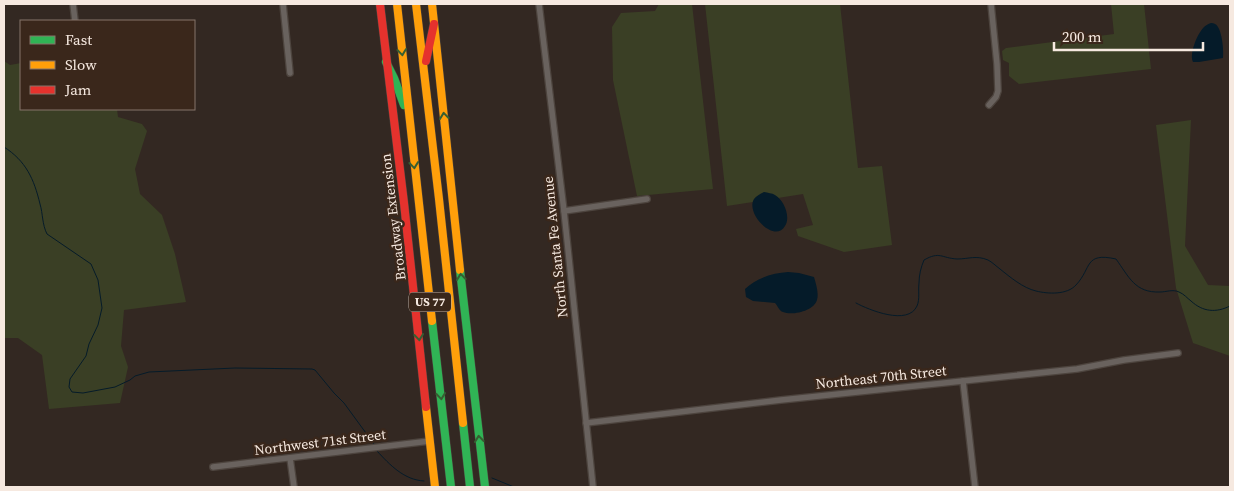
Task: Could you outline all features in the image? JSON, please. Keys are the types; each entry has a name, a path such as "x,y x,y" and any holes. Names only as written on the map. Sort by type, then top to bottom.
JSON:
{"main road":[{"name":"Broadway Extension","path":"380,4 435,487"},
{"name":"Broadway Extension","path":"397,4 451,487"},
{"name":"US 77","path":"416,4 470,487"},
{"path":"432,4 484,487"},
{"path":"424,71 434,24"},
{"path":"386,62 409,116"}],"street":[{"path":"73,4 75,20"},
{"path":"283,4 290,73"},
{"name":"North Santa Fe Avenue","path":"539,4 564,210 593,487"},
{"path":"989,105 996,97 998,90 990,4"},
{"path":"564,210 647,200"},
{"name":"Northeast 70th Street","path":"586,423 781,400 1077,369 1124,360 1178,353"},
{"path":"963,382 974,487"},
{"name":"Northwest 71st Street","path":"213,467 430,441"},
{"path":"290,458 294,487"}],"green space":[{"path":"659,4 692,4 713,189 637,196 613,80 612,27 621,13 655,11"},
{"path":"705,4 840,4 858,168 882,166 892,245 844,252 798,236 796,229 813,225 803,194 727,206"},
{"path":"1111,4 1144,4 1151,69 1019,84 1009,76 1009,63 1003,60 1002,51 1006,48 1114,34"},
{"path":"4,61 10,65 20,63 20,110 117,110 118,117 142,124 147,131 135,169 140,194 162,215 175,254 186,302 124,310 121,346 128,367 120,403 49,409 42,355 18,338 4,338"},
{"path":"1191,120 1185,246 1208,285 1230,286 1230,356 1193,343 1176,288 1156,125"}],"water":[{"path":"1211,23 1217,26 1221,34 1223,58 1193,62 1192,54 1196,39 1201,30"},
{"path":"764,192 778,197 786,209 787,222 780,231 768,229 762,225 754,212 752,205 754,199"},
{"path":"788,272 814,277 818,297 812,307 802,312 787,313 780,311 775,303 753,301 746,297 745,289 759,279"}],"waterway":[{"path":"4,147 18,158 32,179 38,195 47,234 91,264 98,280 102,308 98,325 89,344 86,356 70,379 69,387 72,392 83,393 115,387 135,376 149,372 235,368 312,369 344,403 374,444"},
{"path":"856,303 888,315 906,315 912,312 918,303 919,277 924,260 937,255 957,259 976,257 988,260 1012,279 1026,287 1046,293 1068,291 1081,279 1090,263 1098,258 1106,257 1116,259 1129,278 1144,290 1151,292 1177,291 1196,305 1210,310 1220,310 1230,306"},
{"path":"377,451 404,475 424,481"},
{"path":"492,478 514,487"}],"traffic: fast":[{"path":"386,62 404,105"},
{"path":"460,270 485,487"},
{"path":"432,321 451,487"},
{"path":"463,423 470,487"}],"traffic: slow":[{"path":"397,4 432,321"},
{"path":"416,4 463,423"},
{"path":"432,4 460,270"},
{"path":"426,407 435,487"}],"traffic: jam":[{"path":"380,4 426,407"},
{"path":"426,61 434,24"}]}
